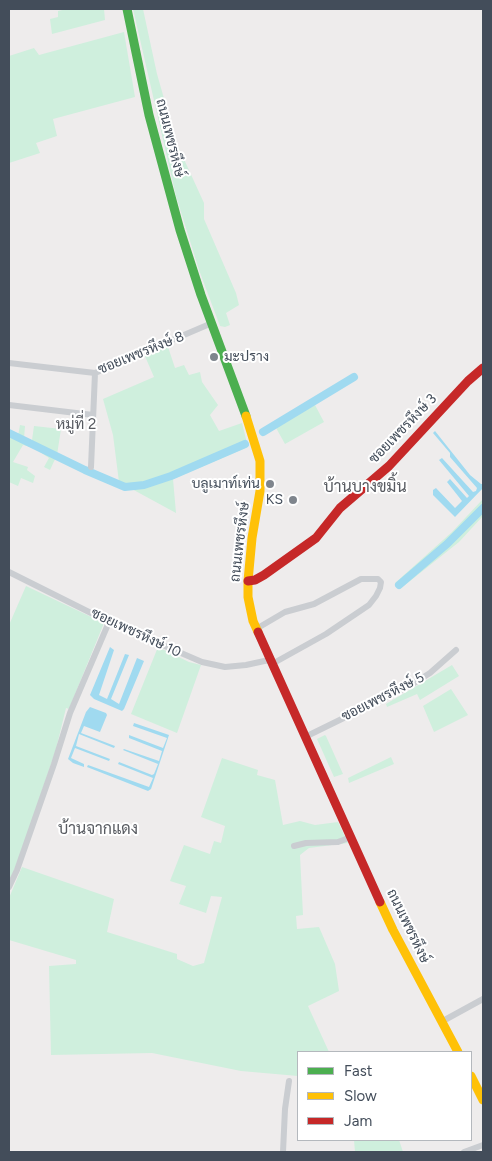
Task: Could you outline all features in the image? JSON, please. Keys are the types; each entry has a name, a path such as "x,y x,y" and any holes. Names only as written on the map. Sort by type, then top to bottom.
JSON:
{"main road":[{"name":"ถนนเพชรหึงษ์","path":"127,9 164,176 188,257 238,393 260,461 260,492 248,580 248,598 256,628 393,930 457,1051"},
{"name":"ซอยเพชรหึงษ์ 3","path":"248,580 255,580 264,575 316,538 340,508 389,466 468,381 483,368"},
{"path":"472,1078 483,1100"}],"street":[{"name":"ซอยเพชรหึงษ์ 8","path":"9,363 94,373 212,323"},
{"path":"91,467 94,373"},
{"path":"9,405 93,415"},
{"name":"ซอยเพชรหึงษ์ 10","path":"9,572 109,622 185,656 208,664 225,667 270,662 326,634 368,605 380,588 381,582 378,579 361,580 314,604 285,612 256,628"},
{"path":"9,888 17,870 70,714 109,622"},
{"name":"ซอยเพชรหึงษ์ 5","path":"305,737 411,685 430,673 456,650"},
{"path":"294,846 306,843 338,842 350,835"},
{"path":"441,1022 483,999"},
{"path":"283,1152 285,1108 289,1081"},
{"path":"464,1152 483,1145"}],"green space":[{"path":"67,9 104,9 105,20 52,34 50,19 58,17 58,11"},
{"path":"133,9 143,9 157,74 177,144 204,203 204,219 236,293 239,305 226,313 230,325 225,327 220,326 199,270 176,196"},
{"path":"124,32 135,97 53,119 57,136 36,143 40,153 9,163 9,56 34,48 39,55"},
{"path":"167,344 175,368 184,365 189,375 200,372 202,382 218,405 210,415 219,431 242,423 248,447 173,479 176,513 119,482 113,435 103,399 154,377 144,354"},
{"path":"315,405 324,422 285,444 275,426"},
{"path":"20,425 25,426 24,439 32,440 34,426 61,429 57,455 50,470 44,467 49,458 34,448 23,445 13,462 28,467 27,470 35,476 33,483 21,478 18,486 9,482 9,432 18,436"},
{"path":"483,499 483,516 459,542 400,589 395,583 452,532"},
{"path":"26,586 104,623 69,709 66,708 56,749 25,842 9,883 9,625"},
{"path":"158,647 189,662 201,665 177,733 131,714"},
{"path":"452,665 459,676 420,700 417,694 387,707 386,704"},
{"path":"451,689 468,715 434,732 423,706"},
{"path":"325,735 343,774 334,777 317,739"},
{"path":"391,757 394,764 349,783 348,778"},
{"path":"222,758 258,770 257,775 275,780 283,825 300,821 315,825 338,822 348,843 309,848 300,855 303,915 296,916 297,929 319,927 335,964 339,991 308,1006 329,1051 297,1051 297,1076 241,1071 152,1053 51,1055 49,966 76,964 76,960 9,940 9,898 22,867 114,899 107,932 177,954 177,959 193,966 204,963 222,897 211,896 206,913 179,904 186,886 170,881 184,845 210,854 214,841 221,843 225,826 201,817"},
{"path":"354,1141 399,1141 403,1152 355,1152"}],"water":[{"path":"435,431 470,475 483,484 483,488 455,517 433,495 433,490 436,488 455,508 462,501 447,482 450,479 467,498 469,496 439,460 442,458 473,492 477,488 450,457 450,453 433,433"},
{"path":"110,647 114,650 99,695 107,699 125,654 129,655 111,699 119,704 137,658 144,661 122,711 94,699 90,695"},
{"path":"90,707 107,715 100,732 84,726 81,733 115,746 114,748 79,734 76,746 110,759 109,761 75,748 71,758 84,764 84,767 68,759 86,712"},
{"path":"134,723 169,735 151,789 148,791 87,767 88,765 149,787 153,778 118,764 119,762 152,775 158,764 123,750 159,761 162,751 129,738 129,735 163,748 167,738 133,726"}],"waterway":[{"path":"263,432 354,377"},
{"path":"9,433 125,487 144,485 171,476 245,444"},
{"path":"399,585 447,544 483,508"}],"traffic: fast":[{"path":"127,9 149,115 180,230 201,295 246,416"}],"traffic: slow":[{"path":"246,416 260,461 260,491 252,538 248,581 248,597 253,621 258,632"},
{"path":"380,902 457,1051"},
{"path":"472,1078 483,1100"}],"traffic: jam":[{"path":"248,581 255,580 264,575 316,538 340,508 389,466 468,381 483,368"},
{"path":"258,632 380,902"}],"place":[{"name":"มะปราง","path":"214,357"},
{"name":"บลูเมาท์เท่น","path":"270,484"},
{"name":"KS","path":"293,500"}],"district":[{"name":"หมู่ที่ 2","path":"76,425"},
{"name":"บ้านบางขมิ้น","path":"365,487"},
{"name":"บ้านจากแดง","path":"98,829"}]}
